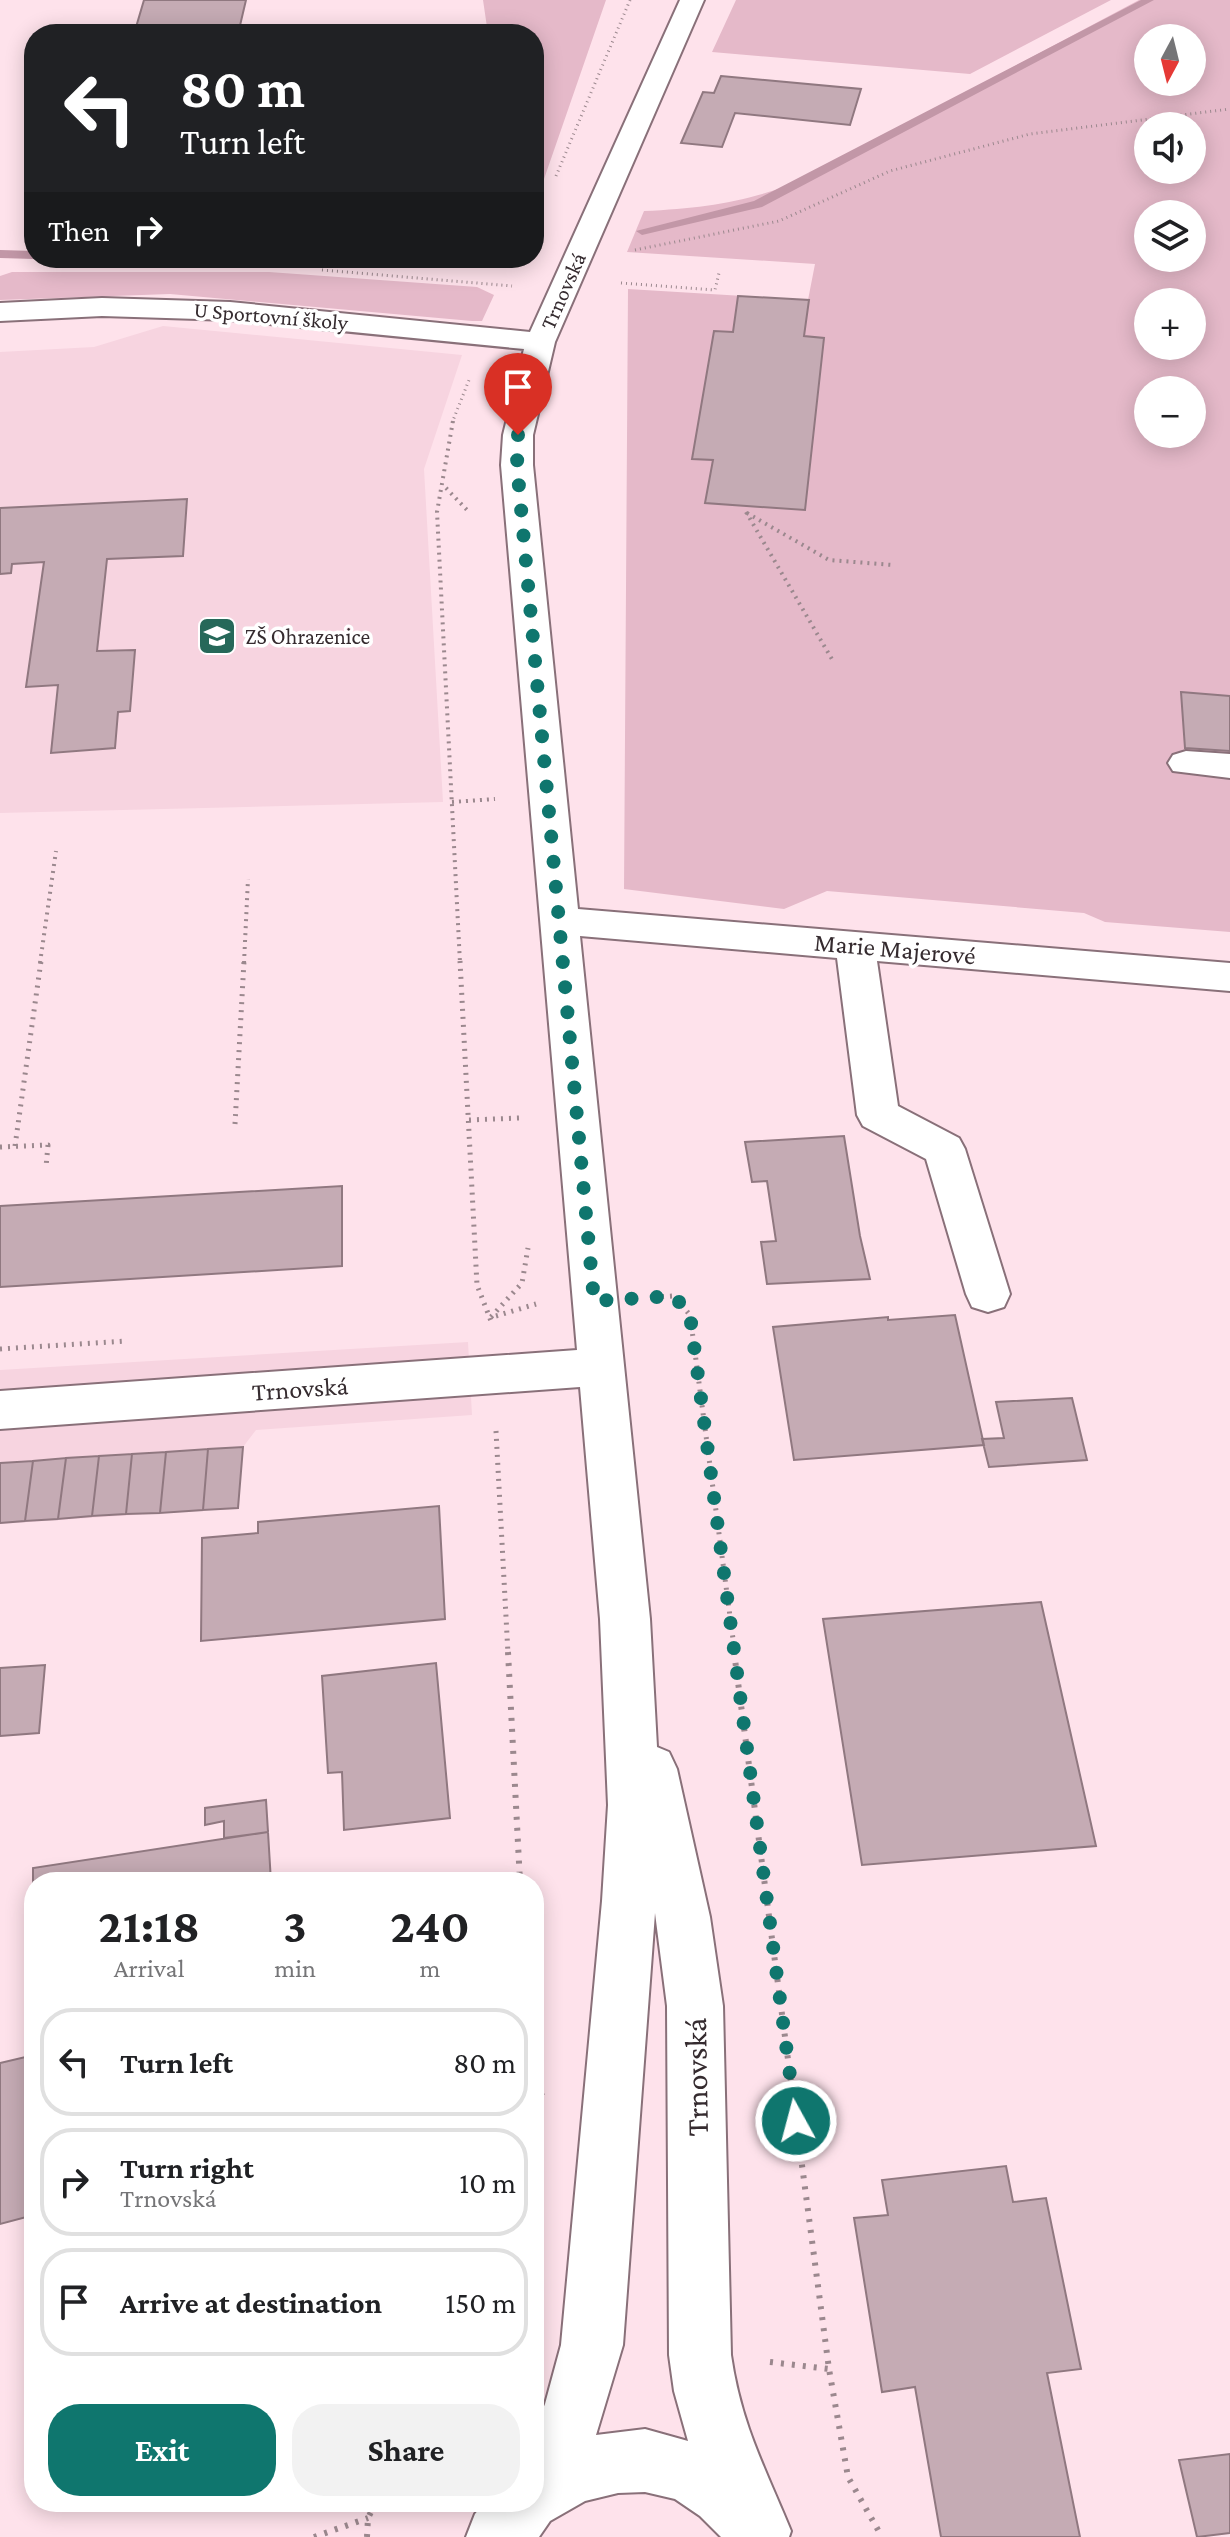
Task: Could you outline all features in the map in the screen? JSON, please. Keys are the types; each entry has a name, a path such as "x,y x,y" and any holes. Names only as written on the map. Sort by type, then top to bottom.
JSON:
{"street":[{"name":"Trnovská","path":"544,2474 560,2452 576,2411 592,2345 629,1901 634,1751 625,1619 517,465 518,435 540,342 692,0"},
{"name":"U Sportovní školy","path":"0,312 102,307 202,309 540,342"},
{"path":"1186,763 1230,766"},
{"name":"Marie Majerové","path":"560,921 1230,977"},
{"path":"855,946 878,1115 944,1149 988,1294"},
{"name":"Trnovská","path":"0,1410 600,1367"},
{"name":"Trnovská","path":"625,1619 647,1754 683,1917 695,2006 698,2278 700,2355 705,2391 718,2438 760,2534"},
{"path":"544,2491 560,2478 594,2464 630,2460 666,2463 711,2485 732,2500 760,2534"}],"path":[{"path":"555,179 630,0"},
{"path":"628,257 636,249 779,221 890,171 1030,134 1230,109"},
{"path":"446,487 437,512 477,1285 491,1317 519,1872"},
{"path":"833,661 746,512 829,560 893,565"},
{"path":"15,1146 56,851"},
{"path":"235,1124 248,879"},
{"path":"0,1147 48,1145 46,1167"},
{"path":"491,1317 537,1304 674,1296 690,1315 829,2369 848,2477 882,2537"},
{"path":"367,2537 371,2512"},
{"path":"314,2537 368,2518"}],"shaded area":[{"path":"483,0 606,0 544,179 544,24 487,24"},
{"path":"736,0 1111,0 970,74 712,52"},
{"path":"1139,0 1230,0 1230,932 1105,922 1084,913 827,891 784,909 624,889 628,289 808,300 815,264 627,252 644,211 721,203 796,183"},
{"path":"12,272 269,272 477,287 494,295 482,321 170,294 0,300 0,276"},
{"name":"ZŠ Ohrazenice","path":"163,326 462,355 424,469 443,802 0,813 0,352 94,347"},
{"path":"468,1342 472,1415 256,1430 243,1447 238,1508 0,1524 0,1370"}],"building":[{"path":"144,0 246,0 240,24 137,24"},
{"path":"721,76 861,89 850,125 735,113 722,147 681,143 703,92 714,93"},
{"path":"738,296 809,300 804,336 824,338 805,510 705,503 713,460 692,459 714,331 733,332"},
{"path":"187,499 183,556 107,559 97,651 135,650 130,711 118,712 115,748 51,753 58,685 26,687 44,562 12,564 11,573 0,574 0,508"},
{"path":"1181,692 1230,696 1230,751 1185,748"},
{"path":"844,1136 870,1279 767,1284 761,1242 776,1241 767,1181 752,1182 745,1142"},
{"path":"342,1186 342,1266 0,1287 0,1206"},
{"path":"955,1315 984,1445 794,1460 773,1327 888,1317 888,1320"},
{"path":"1072,1398 1087,1460 989,1467 982,1439 1004,1438 996,1402"},
{"path":"243,1447 238,1508 203,1510 208,1449"},
{"path":"208,1449 203,1510 160,1513 166,1452"},
{"path":"166,1452 160,1513 126,1514 132,1454"},
{"path":"132,1454 126,1514 92,1516 99,1456"},
{"path":"99,1456 92,1516 58,1519 66,1458"},
{"path":"66,1458 58,1519 25,1521 33,1461"},
{"path":"33,1461 25,1521 0,1523 0,1463"},
{"path":"439,1506 445,1619 201,1641 202,1538 258,1533 258,1522"},
{"path":"1041,1602 1096,1846 862,1865 823,1619"},
{"path":"436,1663 450,1818 344,1830 342,1772 328,1773 322,1676"},
{"path":"45,1665 39,1733 0,1736 0,1668"},
{"path":"266,1800 268,1832 224,1838 224,1821 205,1825 205,1808"},
{"path":"268,1832 270,1872 33,1872 33,1868"},
{"path":"24,2057 24,2218 0,2224 0,2063"},
{"path":"1006,2166 1013,2202 1046,2198 1081,2369 1047,2373 1080,2537 941,2537 915,2387 882,2392 854,2218 888,2215 882,2180"},
{"path":"1230,2454 1230,2533 1197,2537 1179,2460"}],"waterway":[{"path":"642,231 758,204 1149,0"},
{"path":"0,254 24,255"}],"place":[{"name":"ZŠ Ohrazenice","path":"217,636"}],"route":[{"path":"518,435 517,465 594,1301 674,1296 690,1315 796,2121"}]}
